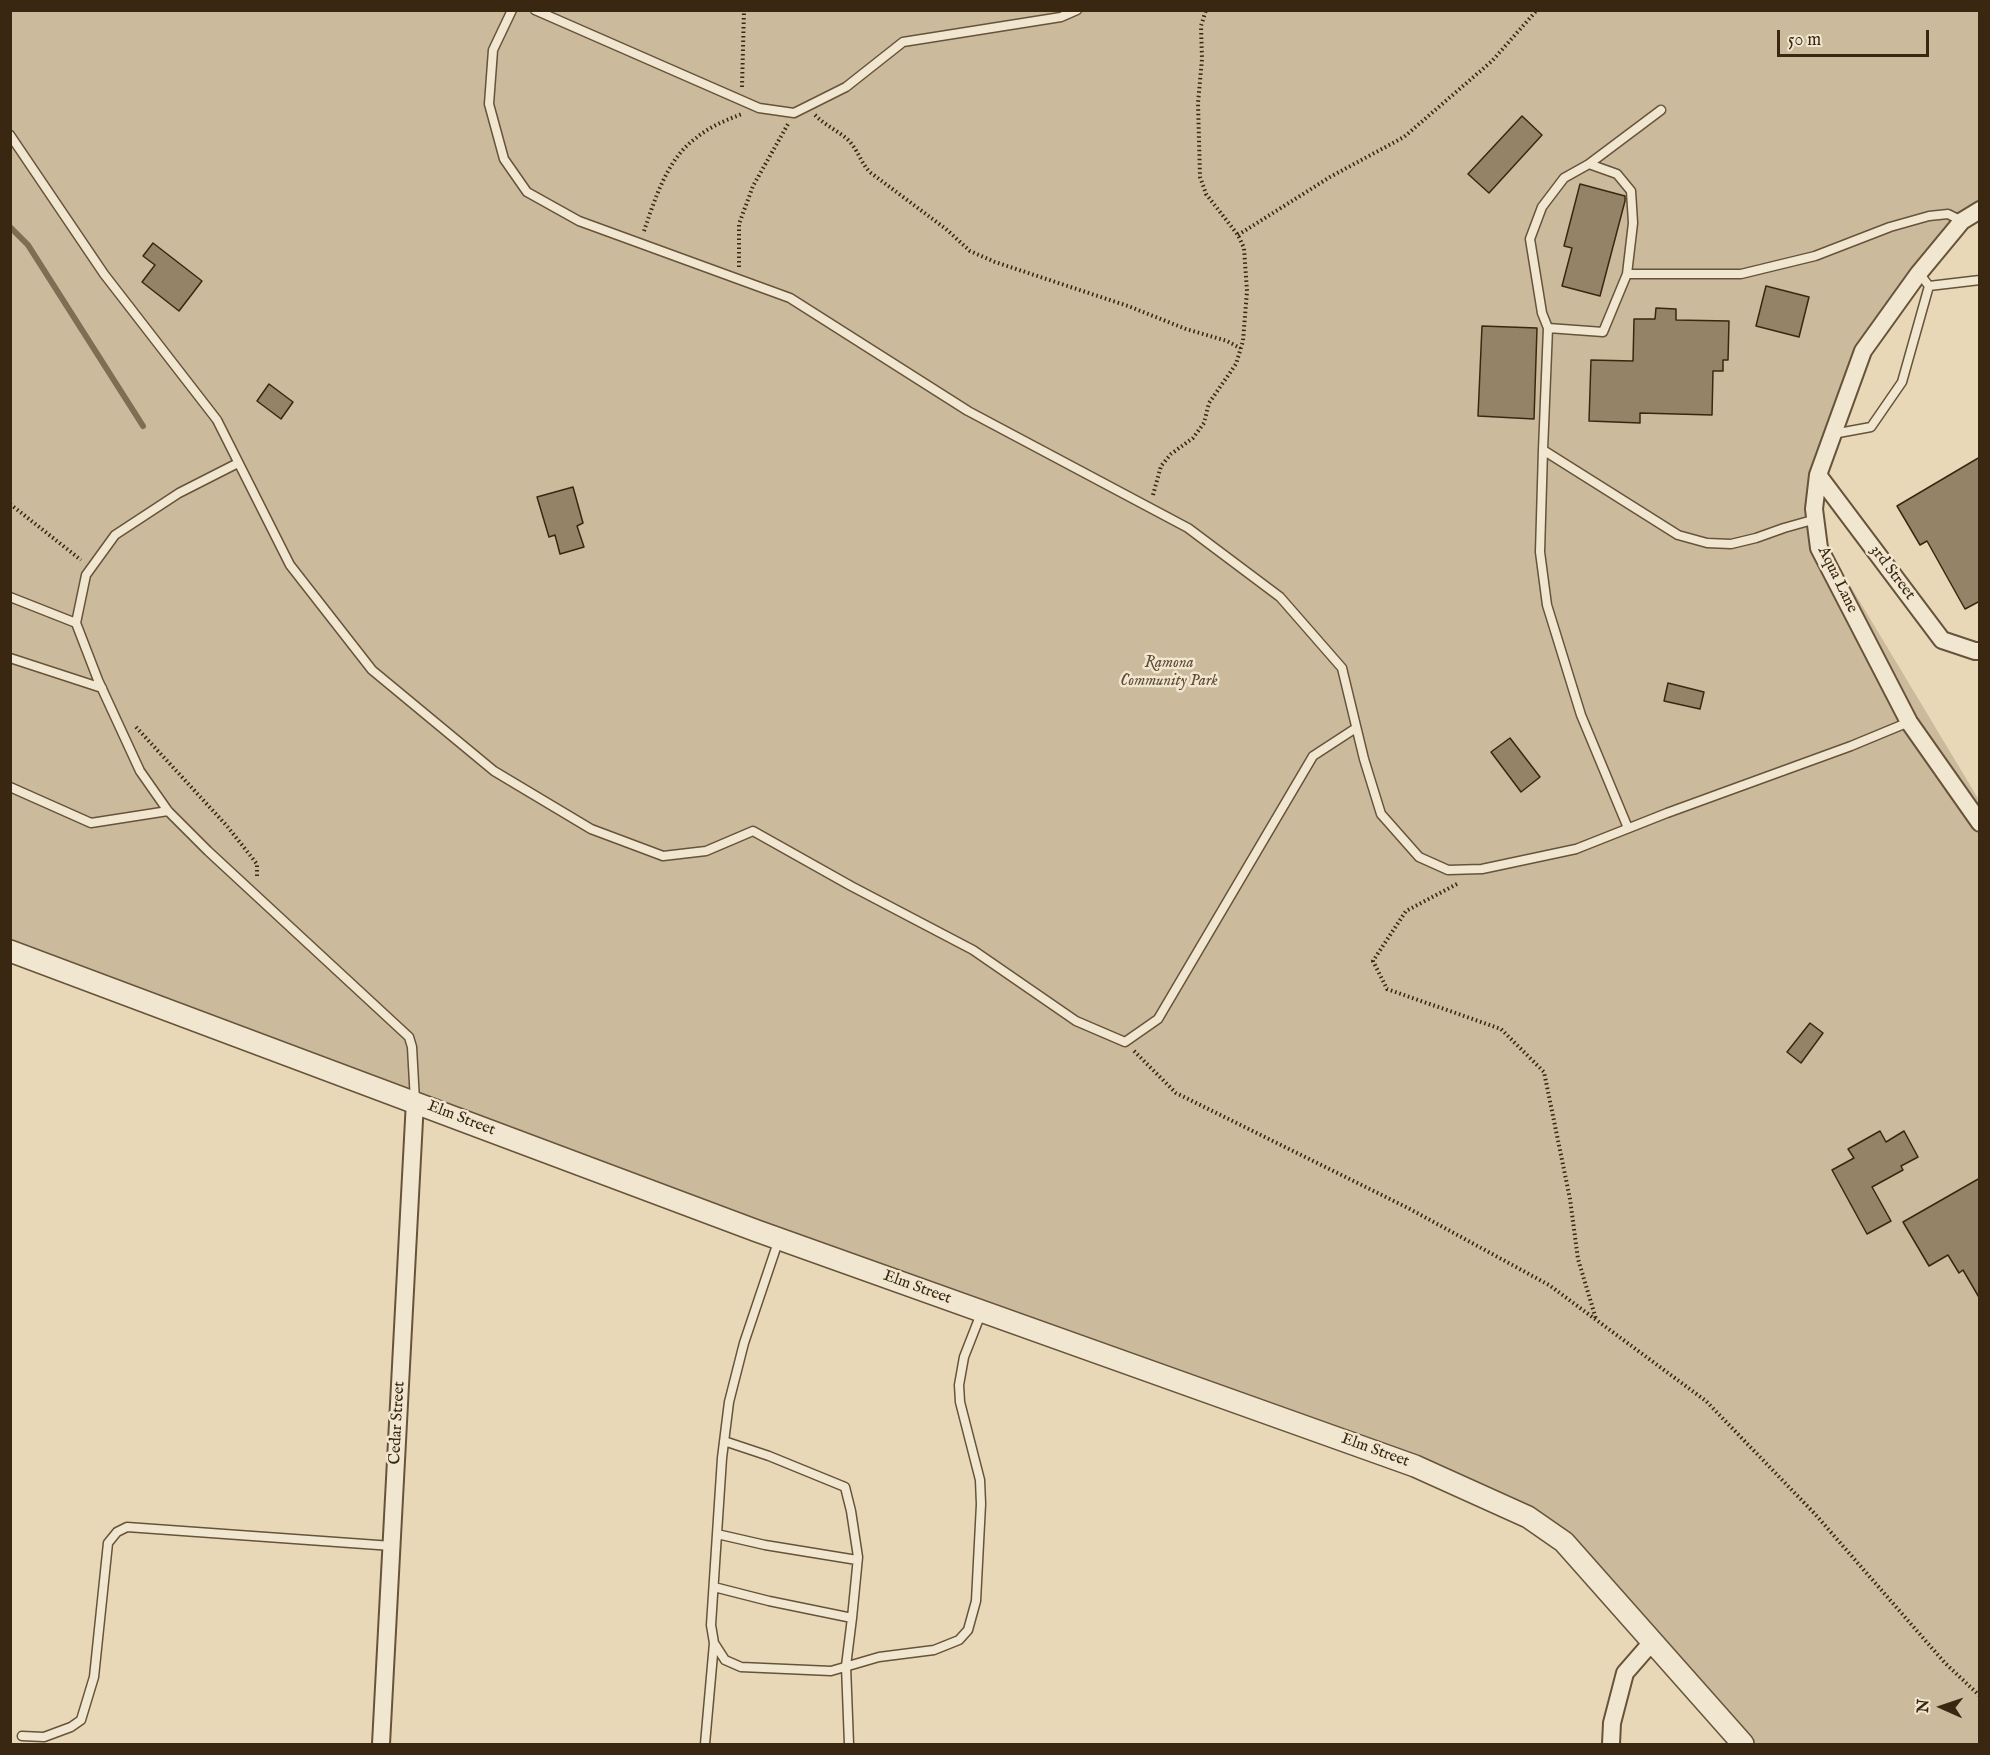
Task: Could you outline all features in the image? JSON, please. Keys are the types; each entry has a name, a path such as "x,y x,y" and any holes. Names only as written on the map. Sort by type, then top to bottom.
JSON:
{"street":[{"name":"Aqua Lane","path":"1980,210 1962,221 1924,280 1863,351 1818,475 1814,509 1819,548 1909,722 1980,823"},
{"name":"3rd Street","path":"1818,475 1942,640 1980,651"},
{"name":"Elm Street","path":"10,951 416,1101 779,1239 1415,1466 1528,1517 1564,1542 1743,1744"},
{"name":"Cedar Street","path":"381,1744 416,1101"},
{"path":"1611,1744 1612,1724 1625,1672 1652,1642"}],"lane":[{"path":"512,10 493,50 489,104 504,159 527,192 579,221 790,298 968,411 1188,528 1280,597 1342,668 1364,759 1381,814 1419,856 1448,870 1482,869 1576,849 1909,722"},
{"path":"535,10 759,108 794,112 846,87 903,42 1061,17 1077,10"},
{"path":"1628,828 1581,715 1547,605 1540,552 1548,328 1542,313 1530,239 1542,207 1564,178 1589,164 1661,110"},
{"path":"10,135 104,274 217,420 290,565 372,670 494,771 591,829 663,856 706,851 753,831 973,950 1076,1021 1125,1042 1158,1020 1313,756 1356,728"},
{"path":"1548,328 1602,332 1627,274 1633,223 1631,191 1617,174 1589,164"},
{"path":"1627,274 1741,274 1815,256 1890,227 1929,216 1948,214 1962,221"},
{"path":"1833,434 1871,427 1902,382 1924,280 1980,280"},
{"path":"1543,450 1678,535 1707,543 1731,544 1816,519"},
{"path":"238,463 179,493 115,536 86,575 76,623 102,688 140,771 168,811 410,1037 416,1101"},
{"path":"10,597 76,623"},
{"path":"10,658 102,688"},
{"path":"10,787 91,823 168,811"},
{"path":"705,1744 714,1642 711,1625 717,1534 729,1402 744,1342 779,1239"},
{"path":"714,1642 725,1659 741,1667 831,1671 879,1657 934,1650 959,1640 968,1630 976,1601 981,1504 980,1480 960,1402 959,1384 964,1357 982,1311"},
{"path":"724,1441 769,1456 844,1487 851,1511 857,1560 846,1666 849,1744"},
{"path":"22,1736 44,1737 71,1727 81,1720 94,1677 108,1543 117,1532 128,1527 392,1546"},
{"path":"717,1534 765,1545 857,1560"},
{"path":"714,1587 852,1618"}],"path":[{"path":"742,100 744,10"},
{"path":"1149,507 1161,466 1171,454 1193,438 1204,423 1209,403 1236,364 1243,341 1247,291 1244,248 1238,235 1206,194 1200,177 1198,103 1202,26 1206,10"},
{"path":"1238,235 1330,177 1404,137 1492,61 1538,10"},
{"path":"806,106 825,126 846,138 856,150 862,165 871,173 946,229 970,251 995,262 1128,306 1186,329 1216,337 1240,348"},
{"path":"639,243 657,194 678,156 695,138 724,121 759,108"},
{"path":"739,280 739,224 753,186 783,136 794,112"},
{"path":"10,504 91,568"},
{"path":"109,703 141,731 257,864 257,896"},
{"path":"1460,869 1459,884 1406,911 1373,961 1387,989 1501,1029 1544,1072 1570,1198 1578,1259 1596,1320"},
{"path":"1125,1042 1176,1093 1408,1208 1549,1286 1706,1401 1815,1514 1945,1663 1980,1696"}],"green space":[{"name":"Ramona Community Park","path":"10,11 1979,11 1979,209 1876,328 1816,484 1817,528 1979,800 1979,1744 1746,1744 1528,1517 11,951"}],"building":[{"path":"1522,116 1542,135 1489,193 1468,174"},
{"path":"1580,184 1625,196 1600,296 1562,286 1572,248 1564,246"},
{"path":"153,243 202,281 179,311 142,282 155,265 143,256"},
{"path":"1766,286 1809,297 1799,337 1756,326"},
{"path":"1656,308 1676,309 1676,320 1729,321 1728,360 1723,360 1723,371 1713,371 1712,415 1640,413 1640,423 1589,421 1591,360 1633,361 1634,319 1655,319"},
{"path":"1482,326 1537,328 1534,419 1478,416"},
{"path":"269,384 293,402 281,419 257,401"},
{"path":"1980,457 1980,601 1965,609 1927,541 1920,545 1897,506"},
{"path":"573,487 583,523 577,526 584,547 560,554 555,535 549,537 537,497"},
{"path":"1668,683 1704,692 1700,709 1664,701"},
{"path":"1510,738 1540,777 1521,792 1491,752"},
{"path":"1810,1023 1823,1033 1801,1063 1787,1052"},
{"path":"1880,1131 1886,1142 1904,1131 1918,1157 1901,1166 1903,1170 1872,1187 1891,1221 1867,1234 1832,1170 1854,1158 1848,1149"},
{"path":"1980,1178 1980,1299 1963,1270 1959,1273 1948,1255 1929,1266 1903,1222"}],"waterway":[{"path":"10,227 28,245 143,426"}]}
